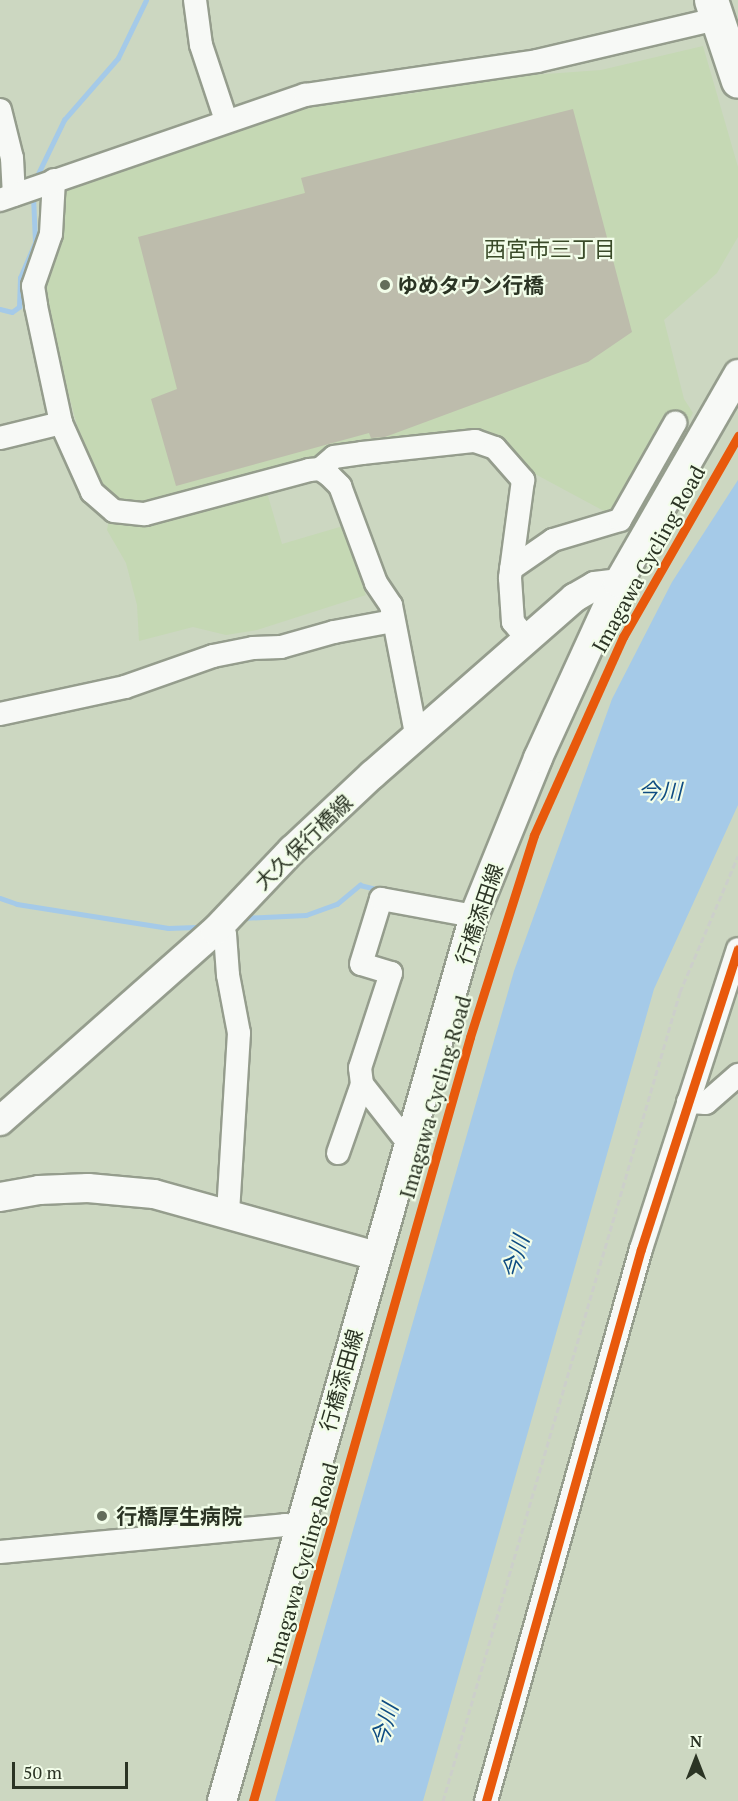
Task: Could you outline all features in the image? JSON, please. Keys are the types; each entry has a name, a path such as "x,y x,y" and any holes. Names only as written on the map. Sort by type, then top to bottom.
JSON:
{"highway":[{"path":"714,10 738,81"}],"main road":[{"name":"行橋添田線","path":"222,1801 298,1527 474,916 538,758 618,583 738,374"},
{"name":"大久保行橋線","path":"0,1121 215,931 292,850 574,598 595,586 618,583"},
{"path":"0,1197 39,1190 116,1189 154,1194 376,1256"}],"street":[{"path":"195,0 201,45 226,120"},
{"path":"0,110 12,158 7,197 304,95 537,61 714,10"},
{"path":"54,180 51,234 33,286 61,423 92,492 101,502 129,514 145,514 320,469 334,457 486,442 517,469 524,480 512,569 513,622 528,640"},
{"path":"0,438 61,423"},
{"path":"512,569 553,540 620,520 675,423"},
{"path":"320,469 340,486 376,583 391,605 417,739"},
{"path":"0,714 126,687 234,651 281,647 334,632 393,621"},
{"path":"409,1144 363,1084 360,1068 391,973 361,964 381,899 474,916"},
{"path":"215,931 225,934 228,975 239,1033 228,1213"},
{"path":"486,1801 641,1249 738,950"},
{"path":"688,1102 706,1103 738,1075"},
{"path":"338,1153 363,1084"},
{"path":"0,1552 285,1525 298,1527"}],"path":[{"path":"442,1801 680,992 738,856"}],"shaded area":[{"path":"703,46 738,167 738,237 717,273 664,320 684,399 693,413 630,525 535,474 499,442 339,448 266,489 282,544 343,526 366,595 257,630 226,635 193,627 139,641 137,605 126,563 107,530 113,496 99,483 77,425 45,307 44,285 60,245 63,195 69,188 290,112 347,99 409,94 504,77 601,70"}],"water":[{"name":"今川","path":"738,480 738,805 654,989 423,1801 275,1801 514,971 612,699 672,582"}],"building":[{"name":"ゆめタウン行橋","path":"573,109 632,332 588,362 385,437 371,438 369,433 176,486 151,399 177,389 138,237 305,193 301,178"}],"waterway":[{"path":"35,180 64,120 118,58 146,0"},
{"path":"0,309 12,312 19,307 20,278 35,242 33,197"},
{"path":"242,918 306,915 337,904 360,885 380,890"},
{"path":"0,898 17,904 168,928 203,927"}],"cycle path":[{"name":"Imagawa Cycling Road","path":"253,1801 470,1037 534,835 623,637 738,436"},
{"path":"486,1801 641,1249 738,949"}],"place":[{"name":"ゆめタウン行橋","path":"385,285"},
{"name":"行橋厚生病院","path":"102,1516"}],"district":[{"name":"西宮市三丁目","path":"550,249"}]}
